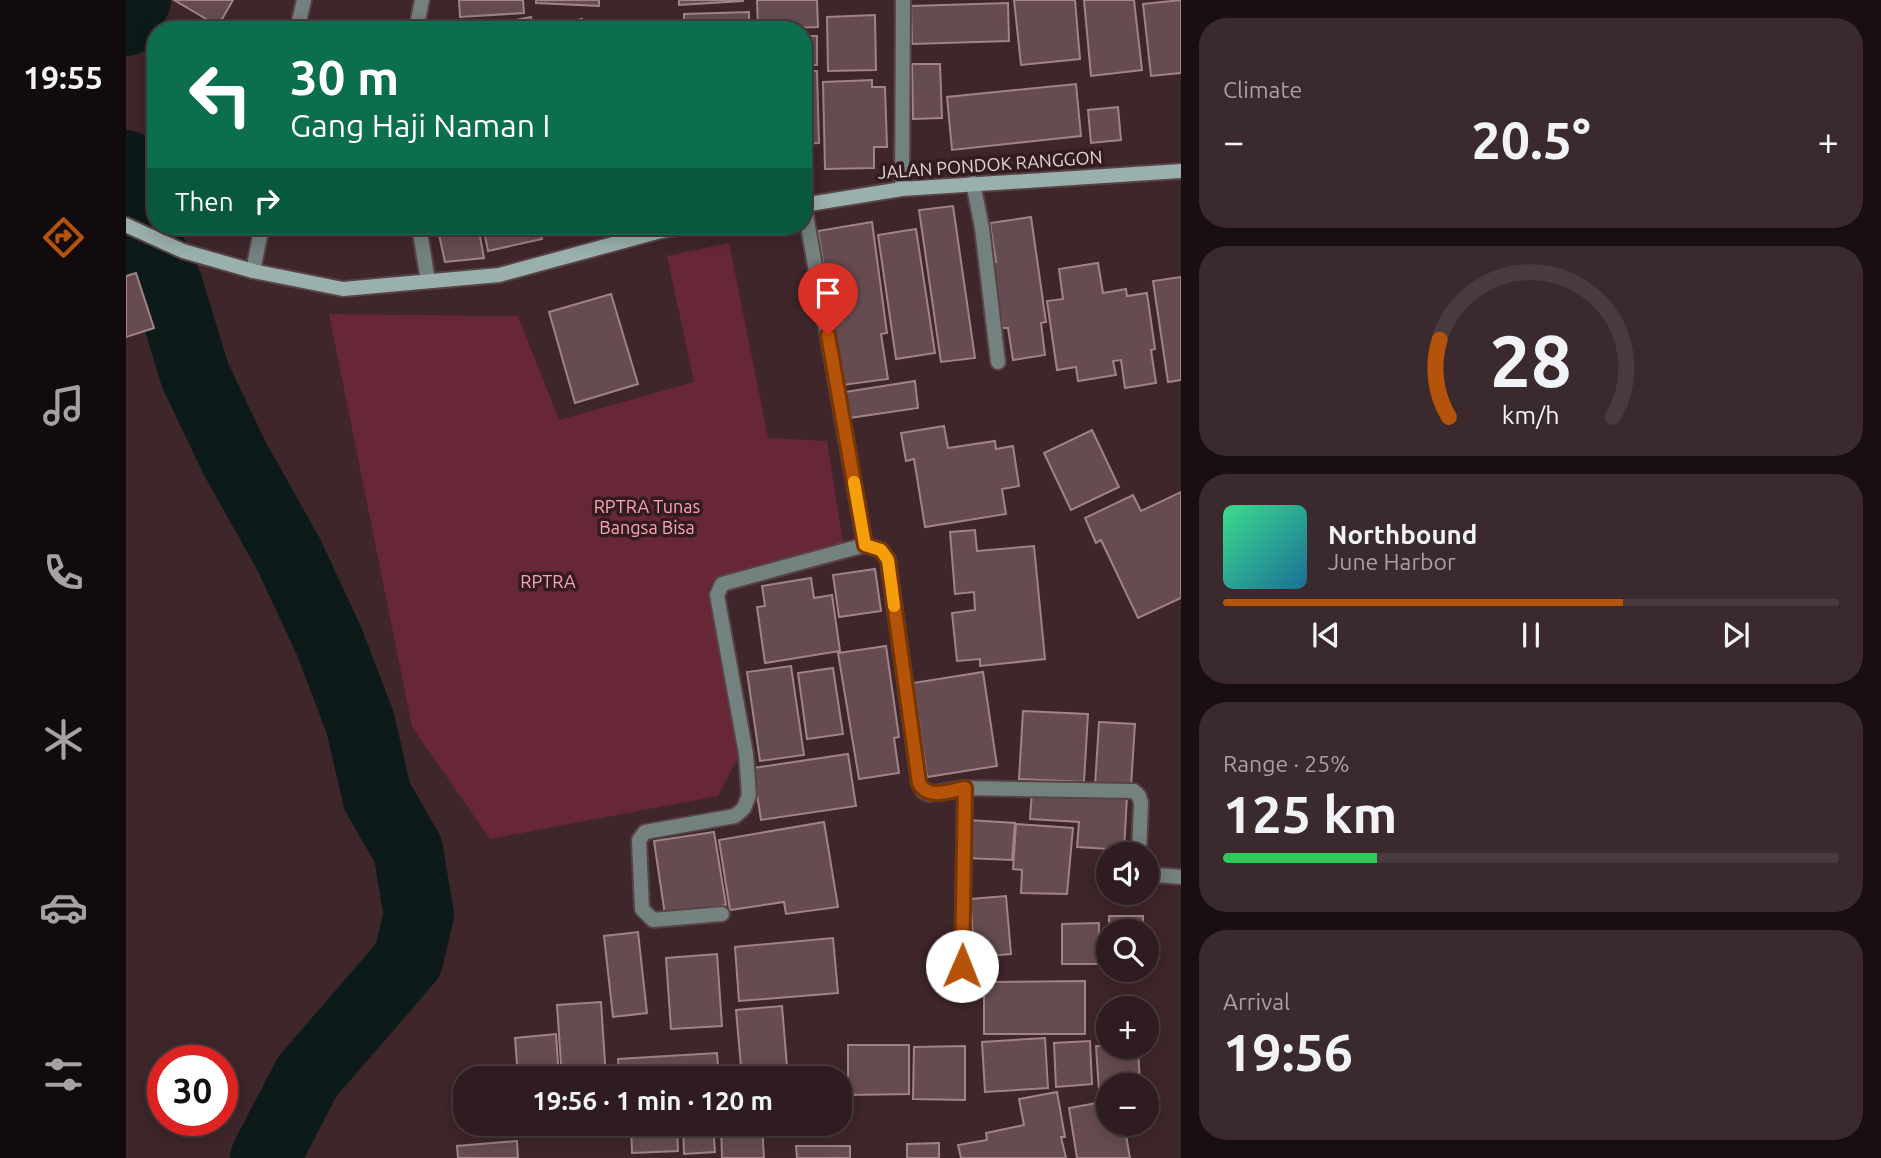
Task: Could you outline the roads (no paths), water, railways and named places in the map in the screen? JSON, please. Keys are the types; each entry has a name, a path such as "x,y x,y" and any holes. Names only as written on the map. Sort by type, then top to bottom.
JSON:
{"street":[{"path":"299,21 304,0"},
{"path":"418,21 422,0"},
{"path":"902,189 903,0"},
{"name":"JALAN PONDOK RANGGON","path":"812,204 902,189 1181,172"},
{"path":"973,183 982,228 998,362"},
{"path":"126,225 147,235"},
{"path":"148,235 183,251 253,271 344,289 499,275 646,235"},
{"path":"253,271 260,235"},
{"path":"420,235 428,281"},
{"path":"809,235 865,545"},
{"path":"722,914 653,920 646,916 642,909 639,841 645,832 735,816 744,808 749,795 746,754 718,595 719,588 722,584 865,545 881,550 888,560 919,783 923,791 929,794 965,788 1134,791 1141,803 1139,842"},
{"path":"962,966 965,788"},
{"path":"1159,875 1181,877"}],"waterway":[{"path":"126,21 136,0"},
{"path":"126,165 150,248 168,286 195,375 234,457 289,555 329,641 360,722 377,796 408,850 419,915 408,960 307,1077 265,1158"}],"park label":[{"name":"RPTRA Tunas Bangsa Bisa","path":"647,517"},
{"name":"RPTRA","path":"548,582"}]}
